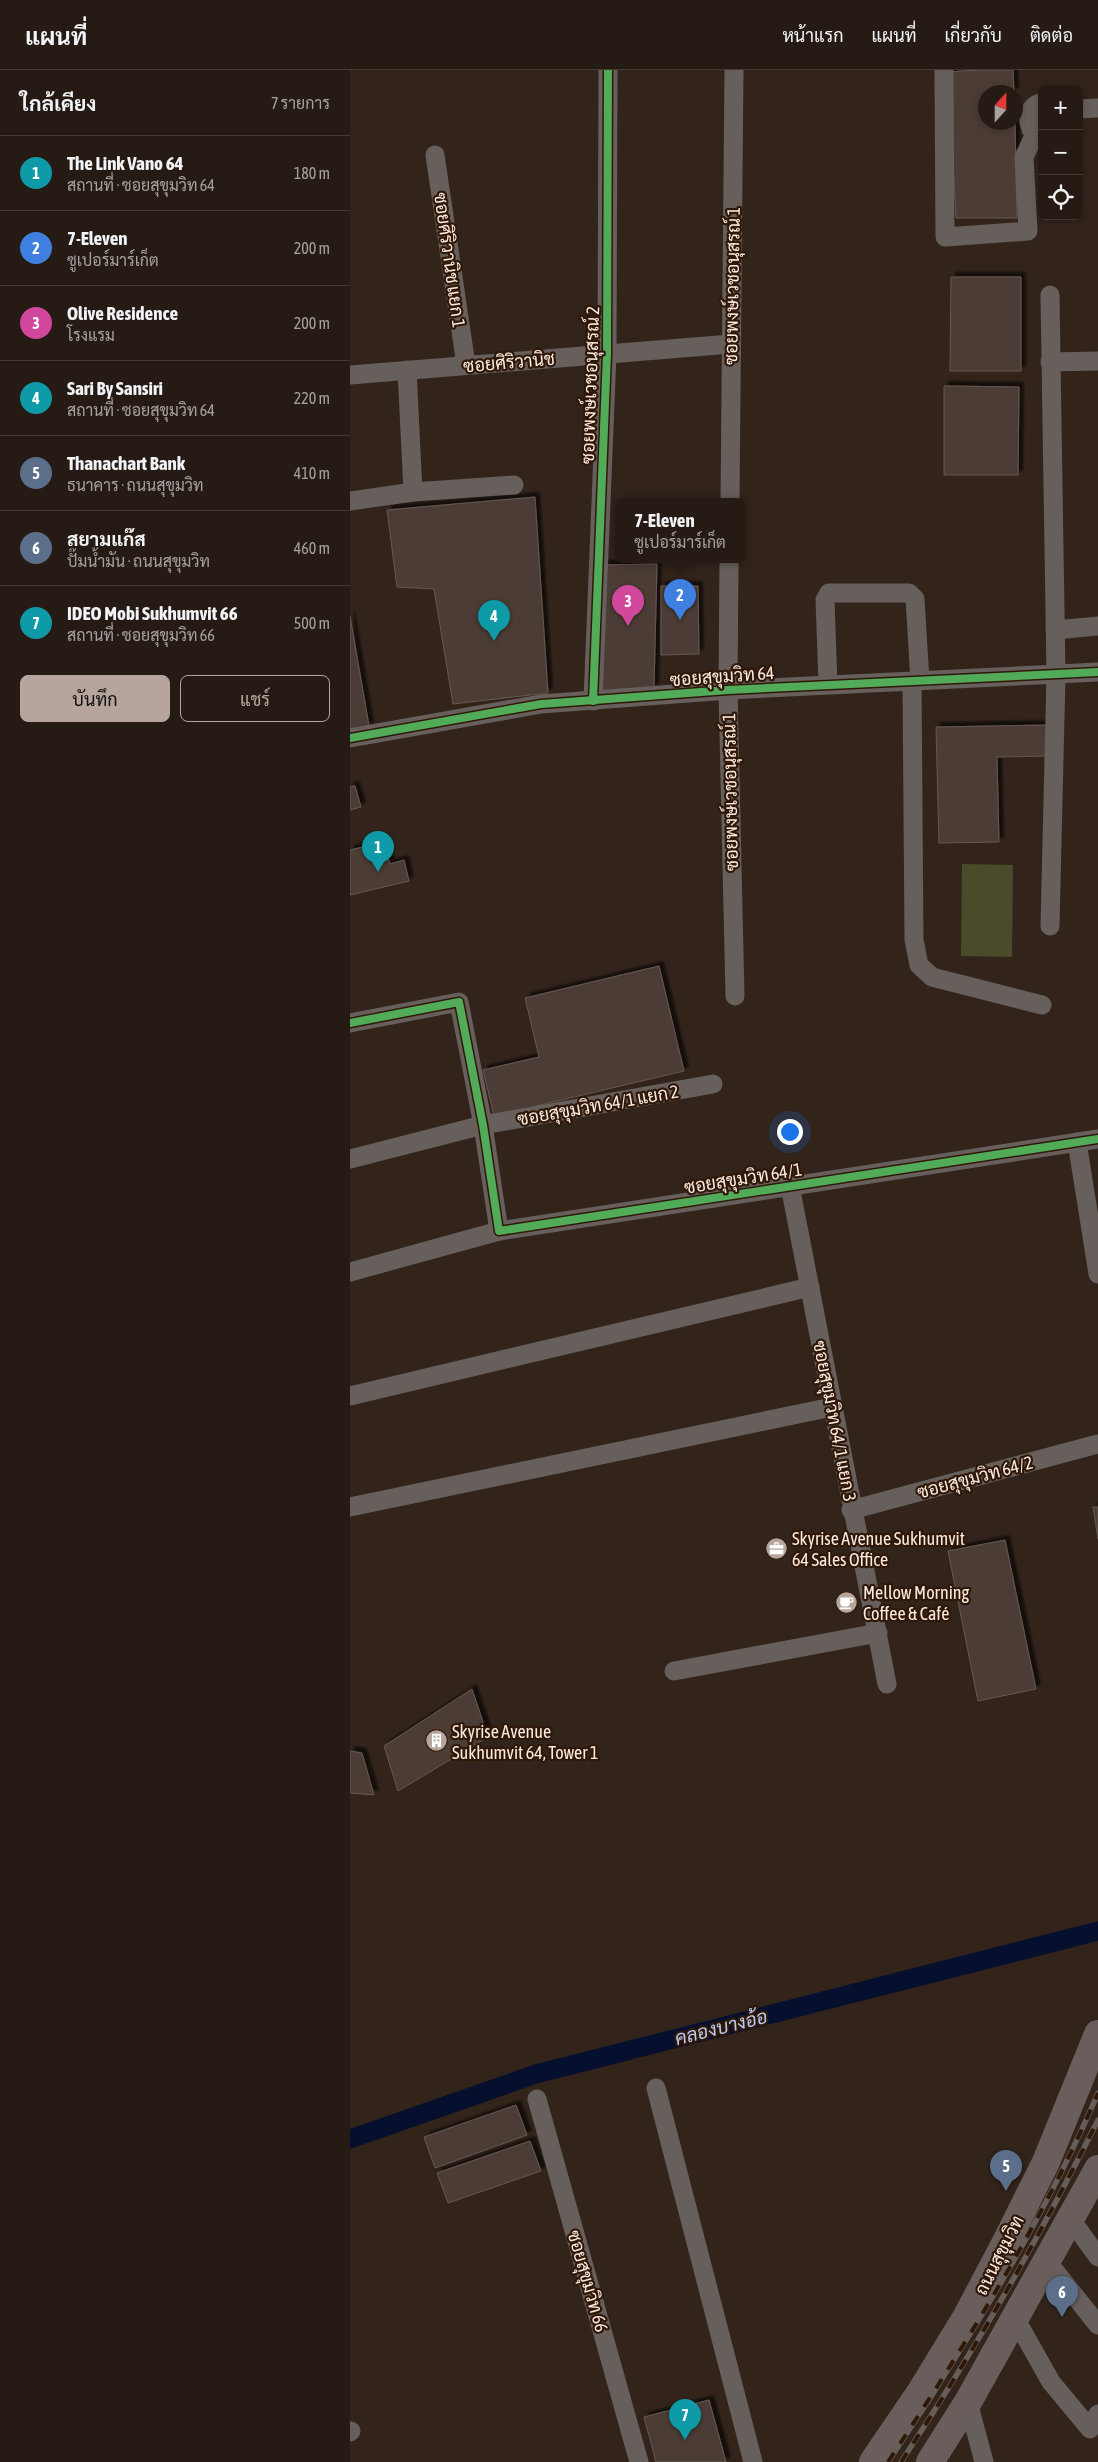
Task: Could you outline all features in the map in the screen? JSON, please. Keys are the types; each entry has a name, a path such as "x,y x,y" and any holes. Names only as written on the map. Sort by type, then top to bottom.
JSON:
{"main road":[{"name":"ถนนสุขุมวิท","path":"873,2462 920,2393 967,2316 1006,2242 1046,2162 1098,2034"},
{"path":"930,2462 968,2402 1098,2169"}],"street":[{"name":"ซอยพงษ์เวชอนุสรณ์ 2","path":"593,701 607,354 608,70"},
{"name":"ซอยพงษ์เวชอนุสรณ์ 1","path":"730,498 734,70"},
{"path":"944,70 945,237 1028,231 1024,157 1038,135 1031,129 1028,117 1034,106 1038,104"},
{"path":"1083,109 1098,108"},
{"name":"ซอยศิริวานิช แยก 1","path":"435,155 466,365"},
{"path":"1050,295 1056,675 1050,926"},
{"name":"ซอยศิริวานิช","path":"350,375 731,344"},
{"path":"1050,362 1098,362"},
{"path":"407,370 413,492"},
{"path":"350,501 413,492 514,485"},
{"name":"ซอยพงษ์เวชอนุสรณ์ 1","path":"729,563 728,690 734,996"},
{"path":"828,685 825,600 829,593 909,593 915,599 914,940 919,965 932,977 1042,1005"},
{"path":"1055,630 1098,626"},
{"name":"ซอยสุขุมวิท 64","path":"350,738 541,704 728,690 1098,672"},
{"path":"350,1023 459,1002 483,1125 498,1231"},
{"name":"ซอยสุขุมวิท 64/1 แยก 2","path":"483,1125 713,1084"},
{"path":"350,1159 483,1125"},
{"name":"ซอยสุขุมวิท 64/1","path":"350,1272 498,1231 1098,1139"},
{"path":"1077,1142 1098,1274"},
{"name":"ซอยสุขุมวิท 64/1 แยก 3","path":"790,1186 851,1510 887,1684"},
{"path":"350,1396 810,1287"},
{"path":"350,1508 832,1407"},
{"name":"ซอยสุขุมวิท 64/2","path":"851,1510 1098,1444"},
{"path":"674,1671 878,1634"},
{"path":"656,2088 753,2462"},
{"name":"ซอยสุขุมวิท 66","path":"537,2099 639,2462"},
{"path":"1070,2218 1098,2257"},
{"path":"1046,2260 1098,2325"},
{"path":"1015,2318 1051,2382 1090,2429 1098,2414"},
{"path":"968,2402 984,2462"}],"green space":[{"path":"962,864 1013,865 1012,957 961,956"}],"building":[{"path":"1013,70 1014,85 978,85 978,130 1015,130 1017,218 956,218 948,72"},
{"path":"951,277 1021,277 1021,371 950,371"},
{"path":"944,386 1019,387 1018,475 944,475"},
{"path":"535,497 548,693 453,704 434,589 397,587 387,510"},
{"path":"657,564 654,688 599,693 603,565"},
{"path":"661,586 698,586 699,654 661,655"},
{"path":"350,616 369,726 350,729"},
{"path":"1050,725 1051,756 997,757 999,842 939,843 936,727"},
{"path":"355,786 361,807 350,810 350,787"},
{"path":"384,842 390,864 404,860 409,881 350,895 350,850"},
{"path":"659,966 684,1071 494,1116 483,1070 539,1057 525,998"},
{"path":"1093,1507 1098,1507 1098,1539"},
{"path":"1005,1540 1036,1689 978,1701 948,1551"},
{"name":"Skyrise Avenue Sukhumvit 64, Tower 1","path":"472,1689 488,1737 398,1791 384,1746"},
{"path":"350,1751 362,1753 374,1795 350,1793"},
{"path":"516,2105 527,2135 435,2168 424,2137"},
{"path":"530,2141 541,2171 448,2203 437,2173"},
{"path":"709,2400 726,2462 656,2462 644,2417"}],"waterway":[{"name":"คลองบางอ้อ","path":"350,2139 536,2074 1098,1931"}],"railway":[{"path":"888,2462 974,2328 1028,2235 1077,2141 1098,2093"},
{"path":"901,2462 1005,2294 1053,2208 1098,2120"}],"cycle path":[{"path":"593,701 607,354 608,70"},
{"path":"350,738 541,704 728,690 1098,672"},
{"path":"350,1023 459,1002 483,1125 499,1231 1098,1139"}],"place":[{"name":"7-Eleven","path":"680,620"},
{"name":"Olive Residence","path":"628,626"},
{"name":"Sari By Sansiri","path":"494,641"},
{"name":"The Link Vano 64","path":"378,872"},
{"name":"Skyrise Avenue Sukhumvit 64 Sales Office","path":"776,1548"},
{"name":"Mellow Morning Coffee & Café","path":"847,1602"},
{"name":"Skyrise Avenue Sukhumvit 64, Tower 1","path":"436,1741"},
{"name":"Thanachart Bank","path":"1006,2191"},
{"name":"สยามแก๊ส","path":"1062,2317"},
{"name":"IDEO Mobi Sukhumvit 66","path":"685,2440"}]}
